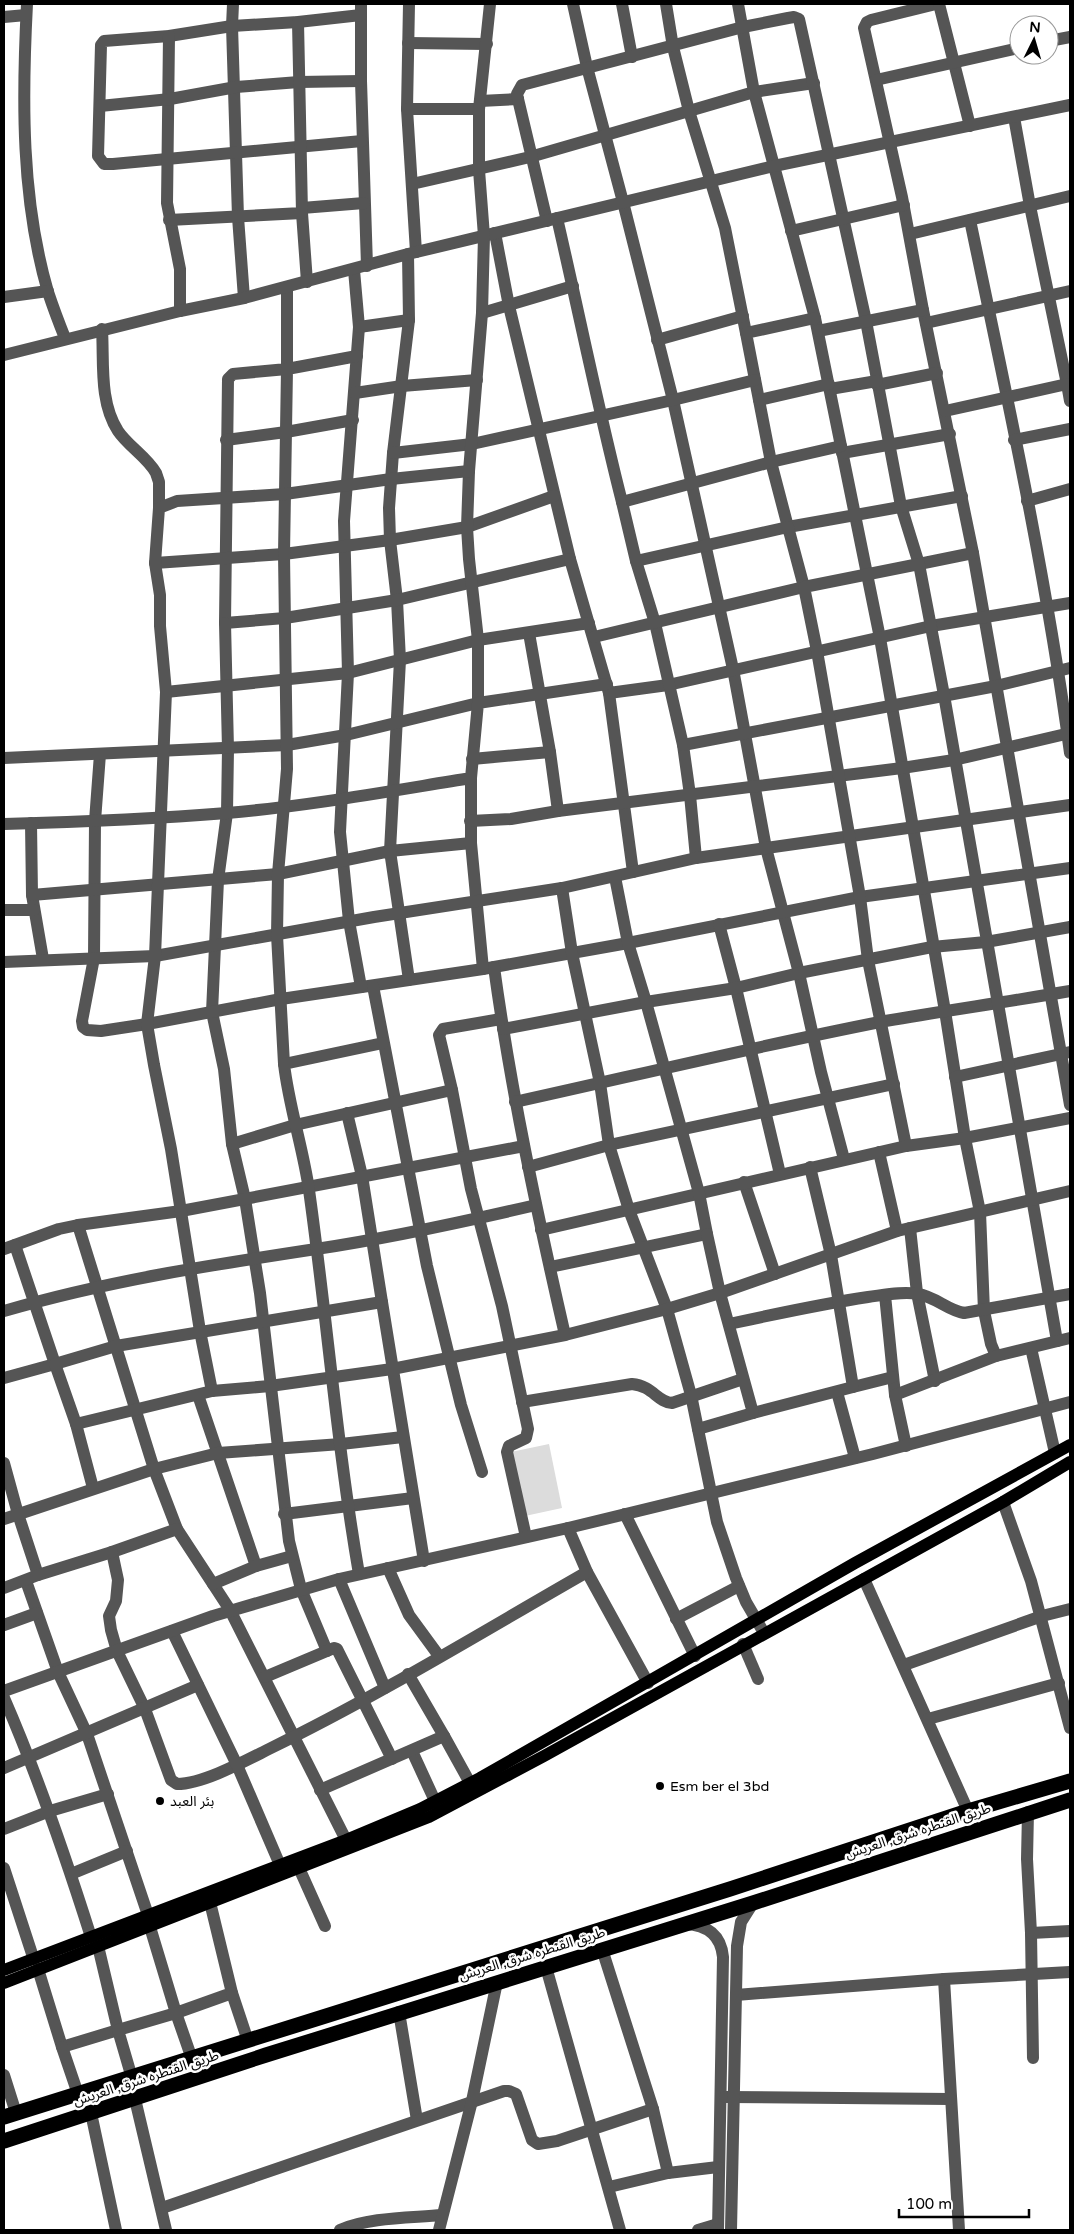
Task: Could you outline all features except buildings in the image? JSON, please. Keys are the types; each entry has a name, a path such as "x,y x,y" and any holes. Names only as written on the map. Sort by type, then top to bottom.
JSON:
{"highway":[{"name":"طريق القنطره شرق, العريش","path":"10,2115 248,2042 968,1811 1070,1781"},
{"name":"طريق القنطره شرق, العريش","path":"4,2141 399,2012 753,1903 1028,1812 1070,1800"}],"main road":[{"path":"209,1898 280,1865 346,1840 365,1837 429,1817 648,1683 756,1620 1070,1445"},
{"path":"4,1970 36,1963 209,1898 299,1868 365,1837 470,1783 541,1750 764,1633 1002,1502 1070,1462"},
{"path":"4,1983 36,1963"}],"street":[{"path":"233,4 232,26 236,87 238,218 244,298"},
{"path":"409,4 407,109 412,184 412,253 409,320 391,479 390,540 397,600 400,660 390,851 409,980"},
{"path":"490,4 480,105 479,170 489,235 540,428 554,496 570,559 608,689 622,803 633,872"},
{"path":"573,4 587,68 673,400 733,670 766,848 799,972 827,1097 844,1159"},
{"path":"622,4 632,56"},
{"path":"666,4 673,47 689,111 731,253 771,462 804,587 850,837 868,960 906,1146"},
{"path":"738,4 754,92 818,331 880,638 932,948 945,1011 965,1138 980,1212 984,1311 991,1344 996,1356"},
{"path":"970,126 937,4 867,22 864,28 904,205 973,553 1028,874 1051,994 1066,1052 1070,1105"},
{"path":"4,17 26,9 24,100 29,185 35,233 48,291 65,338"},
{"path":"362,141 113,164 101,162 98,156 102,43 109,40 169,36 232,26 298,22 361,10 364,203 355,393 343,547 348,608 348,673 346,735 340,798 342,861 349,921 383,1043 420,1230 449,1357 482,1472"},
{"path":"696,858 683,745 655,623 636,562 600,415 573,286 530,157 518,99 519,90 527,83 673,47 743,27 788,18 799,20 866,321 901,506 919,564 944,695 975,881 1057,1341"},
{"path":"298,22 302,211 307,282"},
{"path":"169,36 170,99 166,159 170,220 180,269 180,311"},
{"path":"408,44 487,44"},
{"path":"876,80 1009,50"},
{"path":"100,106 170,99 236,87 299,82 361,81"},
{"path":"412,184 530,157 754,92 814,83"},
{"path":"407,109 480,105 518,99"},
{"path":"4,355 65,338 244,298 412,253 774,166 1070,105"},
{"path":"1014,117 1030,206 1069,383 1070,401"},
{"path":"910,234 1070,196"},
{"path":"170,220 238,218 364,203"},
{"path":"791,231 904,205"},
{"path":"970,220 1047,608 1064,669 1070,752"},
{"path":"489,235 469,471 467,527 478,640 478,703 472,759 470,843 488,968 502,1024 528,1167 565,1335"},
{"path":"482,313 573,286"},
{"path":"287,287 284,554 287,768 278,874 277,935 284,1064 287,1092 308,1188 317,1249 334,1377 348,1507 359,1574"},
{"path":"818,331 866,321 925,317 988,309 1070,290"},
{"path":"4,297 48,291"},
{"path":"658,340 743,316"},
{"path":"746,333 815,318"},
{"path":"359,327 409,320"},
{"path":"102,329 105,396 110,416 117,430 156,473 159,482 155,563 160,595 160,626 166,692 165,751 156,885 155,956 147,1024 182,1211 200,1331 212,1392"},
{"path":"327,1651 301,1589 284,1514 255,1258 245,1199 232,1144 224,1069 212,1012 218,880 227,813 225,499 228,379 230,376 287,369 357,356"},
{"path":"759,400 830,387 877,383 937,373"},
{"path":"355,393 402,386 477,380"},
{"path":"393,453 472,444 755,380"},
{"path":"945,411 1069,383"},
{"path":"226,440 353,420"},
{"path":"1014,440 1070,429"},
{"path":"622,502 771,462 950,434"},
{"path":"159,508 177,501 285,494 391,479 469,471"},
{"path":"1027,501 1070,490"},
{"path":"155,563 284,554 390,540 467,527 554,496"},
{"path":"636,562 788,527 962,496"},
{"path":"594,637 804,587 973,553"},
{"path":"225,623 285,618 397,600 570,559"},
{"path":"4,758 287,745 346,735 478,703 540,694 668,685 931,626 1070,603"},
{"path":"166,692 348,673 478,640 589,623"},
{"path":"529,633 550,752 558,811"},
{"path":"683,745 891,707 996,686 1064,669"},
{"path":"470,822 902,768 954,760 1069,733"},
{"path":"472,759 550,752"},
{"path":"100,754 95,821 94,958 83,1010 83,1027 87,1030 100,1031 147,1024 281,999 488,968 628,943 860,897 1070,868"},
{"path":"4,824 227,813 471,778"},
{"path":"4,962 155,956 349,921 562,888 696,858 912,829 1070,805"},
{"path":"31,823 32,895 43,959"},
{"path":"32,895 278,874 390,851 470,843"},
{"path":"615,877 628,943 699,1193 720,1293 754,1413"},
{"path":"562,888 572,953 600,1083 609,1145 629,1210 667,1309 691,1396 710,1494 723,1540 739,1586 764,1633"},
{"path":"4,910 34,910"},
{"path":"719,924 780,1174"},
{"path":"526,1537 507,1452 508,1446 528,1435 502,1306 465,1156 439,1035 441,1032 448,1028 585,1015 646,1002 736,988 799,972 932,948 986,942 1070,927"},
{"path":"515,1102 664,1067 880,1022 1070,991"},
{"path":"284,1064 383,1043"},
{"path":"955,1077 1066,1052"},
{"path":"528,1167 609,1145 894,1084"},
{"path":"232,1144 295,1125 452,1090"},
{"path":"347,1113 362,1176 424,1560"},
{"path":"541,1230 844,1159 906,1146 965,1138 1070,1118"},
{"path":"92,1488 76,1424 56,1364 34,1302 10,1247 78,1224 182,1211 524,1146"},
{"path":"879,1152 897,1231"},
{"path":"810,1167 840,1301 853,1387"},
{"path":"744,1182 775,1274"},
{"path":"76,1424 198,1394 392,1369 565,1335 667,1309 720,1293 897,1231 1070,1191"},
{"path":"4,1311 97,1286 255,1258 372,1240 479,1219 536,1205"},
{"path":"78,1224 154,1469 177,1529 230,1610 346,1840"},
{"path":"910,1228 917,1294 935,1381"},
{"path":"550,1267 707,1234"},
{"path":"729,1324 840,1301 885,1295 917,1294 936,1299 956,1312 964,1313 984,1311 1070,1294"},
{"path":"885,1295 895,1395 906,1446"},
{"path":"4,1378 116,1346 382,1302"},
{"path":"895,1395 996,1356 1070,1338"},
{"path":"1031,1348 1055,1452"},
{"path":"698,1429 893,1377"},
{"path":"522,1402 632,1384 645,1386 668,1403 678,1402 743,1379"},
{"path":"836,1392 855,1458"},
{"path":"198,1394 256,1566"},
{"path":"4,1691 230,1610 301,1589 710,1494 906,1446 1070,1402"},
{"path":"4,1519 92,1488 154,1469 218,1453 341,1444 404,1437"},
{"path":"4,1463 38,1575"},
{"path":"284,1514 413,1498"},
{"path":"1002,1502 1032,1581 1070,1728"},
{"path":"625,1514 695,1656"},
{"path":"568,1528 587,1572 648,1683"},
{"path":"4,1588 177,1529"},
{"path":"112,1552 118,1580 118,1590 116,1601 111,1609 109,1622 117,1652 146,1709 174,1783 181,1784 237,1765 295,1737 385,1688 587,1572"},
{"path":"213,1584 256,1566 292,1556"},
{"path":"388,1568 409,1615 439,1656"},
{"path":"339,1579 385,1688"},
{"path":"864,1579 968,1811"},
{"path":"26,1581 58,1672 87,1734 108,1794 192,2059"},
{"path":"676,1620 739,1586"},
{"path":"904,1665 1042,1616 1070,1609"},
{"path":"4,1625 37,1613"},
{"path":"172,1631 237,1765 280,1865"},
{"path":"743,1644 758,1679"},
{"path":"265,1677 334,1648 338,1650 392,1759"},
{"path":"408,1674 470,1783"},
{"path":"928,1719 1059,1682"},
{"path":"4,1768 146,1709 198,1685"},
{"path":"4,1698 50,1811 95,1941 132,2078"},
{"path":"320,1790 444,1736"},
{"path":"412,1751 435,1801"},
{"path":"4,1829 50,1811 108,1794"},
{"path":"1028,1812 1027,1859 1031,1933 1033,2058"},
{"path":"71,1874 127,1850"},
{"path":"4,1868 78,2094"},
{"path":"299,1868 325,1926"},
{"path":"209,1898 232,1993 248,2042"},
{"path":"731,2230 738,1932 753,1903"},
{"path":"683,1924 705,1928 718,1937 722,1947 718,2227 698,2230"},
{"path":"1031,1933 1070,1931"},
{"path":"602,1949 653,2110 668,2173"},
{"path":"546,1967 620,2230"},
{"path":"736,1995 1031,1973 1070,1972"},
{"path":"944,1979 959,2230"},
{"path":"439,2230 472,2101 497,1982"},
{"path":"62,2047 176,2013 232,1993"},
{"path":"399,2012 417,2120"},
{"path":"4,2075 10,2115"},
{"path":"162,2208 504,2091 516,2094 532,2140 538,2144 557,2141 592,2128 653,2110"},
{"path":"719,2098 950,2099"},
{"path":"135,2099 166,2230"},
{"path":"91,2113 116,2230"},
{"path":"609,2187 668,2173 718,2167"},
{"path":"344,2229 374,2222 442,2215"}],"shaded area":[{"path":"549,1444 562,1508 525,1516 511,1452"}],"place":[{"name":"Esm ber el 3bd","path":"660,1786"},
{"name":"بئر العبد","path":"160,1801"}]}
